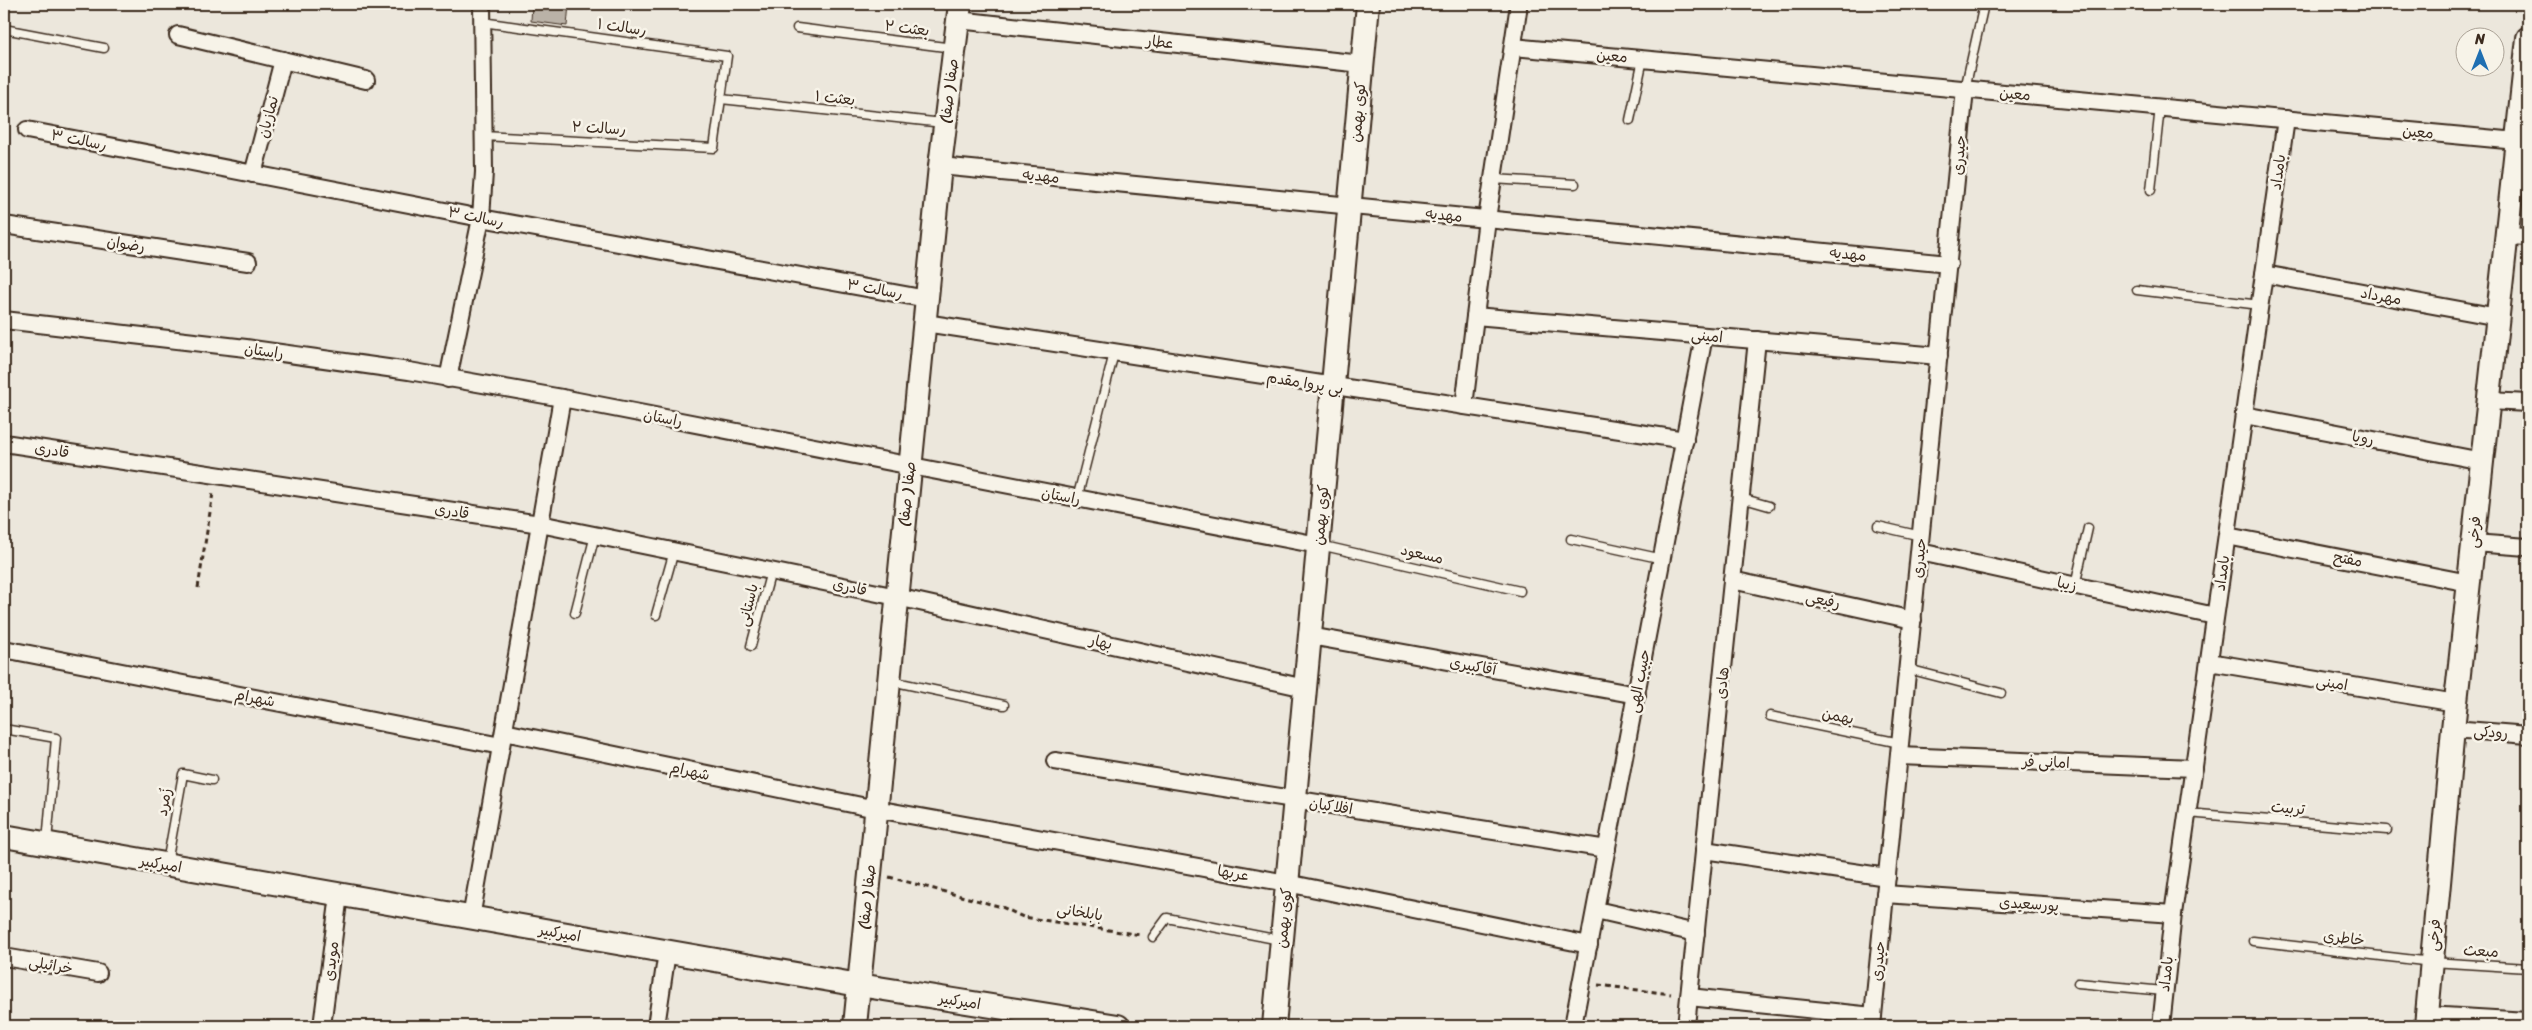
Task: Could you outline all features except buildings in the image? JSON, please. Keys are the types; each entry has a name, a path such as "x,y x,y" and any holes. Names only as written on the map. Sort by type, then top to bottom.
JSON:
{"street":[{"path":"448,379 481,218 484,136 482,4"},
{"name":"کوی بهمن","path":"1274,1026 1368,4"},
{"path":"1464,406 1487,219 1518,4"},
{"name":"عطار","path":"959,12 1362,64"},
{"name":"صفا ( صفا)","path":"855,1026 940,166 959,12"},
{"path":"178,35 366,80"},
{"name":"فرخی","path":"2426,1020 2453,729 2498,317 2517,236 2517,141 2528,38"},
{"name":"معین","path":"1513,48 2517,141"},
{"name":"نمازیان","path":"254,174 283,60"},
{"name":"حیدری","path":"1872,1021 1965,89"},
{"name":"بامداد","path":"2161,1026 2173,914 2286,119"},
{"name":"رسالت ۳","path":"27,130 481,218 927,298"},
{"name":"مهدیه","path":"940,166 1949,264"},
{"name":"رضوان","path":"4,225 248,262"},
{"name":"مهرداد","path":"2264,274 2498,317"},
{"name":"امینی","path":"1476,316 1939,356"},
{"name":"راستان","path":"4,320 246,348 562,398 1318,545"},
{"name":"بی پروا مقدم","path":"925,323 1333,388 1685,440"},
{"name":"حبیب الهی","path":"1574,1026 1704,336"},
{"name":"هادی","path":"1686,1026 1757,340"},
{"path":"471,918 562,398"},
{"path":"2489,401 2528,403"},
{"name":"رویا","path":"2244,415 2482,461"},
{"name":"قادری","path":"4,443 540,524 897,597"},
{"name":"مفتح","path":"2227,536 2469,583"},
{"path":"2473,543 2528,547"},
{"name":"زیبا","path":"1920,544 2075,586 2215,616"},
{"name":"رفیعی","path":"1732,580 1913,620"},
{"name":"بهار","path":"897,597 1305,688"},
{"name":"آقاکبیری","path":"1310,636 1637,695"},
{"name":"شهرام","path":"9,650 876,809"},
{"name":"امینی","path":"2209,662 2456,703"},
{"name":"رودکی","path":"2453,729 2528,735"},
{"name":"امانی فر","path":"1900,750 2194,768"},
{"name":"افلاکیان","path":"1056,761 1295,801 1607,849"},
{"name":"عربها","path":"876,809 1287,883 1589,945"},
{"name":"امیرکبیر","path":"4,836 858,985 1118,1026"},
{"path":"1704,850 1887,877"},
{"name":"پورسعیدی","path":"1885,894 2173,914"},
{"name":"مویدی","path":"322,1026 339,895"},
{"path":"1596,910 1696,933"},
{"path":"656,1026 667,952"},
{"name":"خرائیلی","path":"4,957 98,973"},
{"path":"1689,997 1872,1021"},
{"path":"2426,1020 2528,1021"}],"lane":[{"path":"1965,89 1984,4"},
{"name":"رسالت ۱","path":"482,22 727,56 721,99"},
{"name":"بعثت ۲","path":"797,28 955,48"},
{"path":"4,29 104,48"},
{"path":"1630,120 1643,59"},
{"name":"رسالت ۲","path":"484,136 714,148 721,99"},
{"name":"بعثت ۱","path":"721,99 945,123"},
{"path":"2151,190 2160,107"},
{"path":"1493,179 1575,184"},
{"path":"2137,290 2260,305"},
{"path":"1077,499 1114,353"},
{"path":"1741,498 1769,506"},
{"path":"1878,526 1920,544"},
{"path":"2075,586 2088,528"},
{"path":"575,613 595,535"},
{"path":"1571,539 1663,559"},
{"name":"مسعود","path":"1318,545 1520,590"},
{"path":"656,615 674,551"},
{"name":"باستانی","path":"751,646 771,571"},
{"path":"1908,669 2001,693"},
{"path":"889,680 1004,705"},
{"name":"بهمن","path":"1770,716 1900,750"},
{"path":"4,729 56,738 47,844"},
{"name":"زُمرد","path":"167,864 183,774 212,780"},
{"name":"تربیت","path":"2187,813 2387,830"},
{"path":"1154,937 1167,918 1282,941"},
{"name":"خاطری","path":"2253,941 2432,962"},
{"name":"مبعث","path":"2432,962 2528,968"},
{"path":"2078,983 2164,991"}],"path":[{"path":"198,588 216,475"},
{"name":"بابلخانی","path":"870,871 1002,907 1024,917 1154,937"},
{"path":"1582,983 1689,997"}]}
